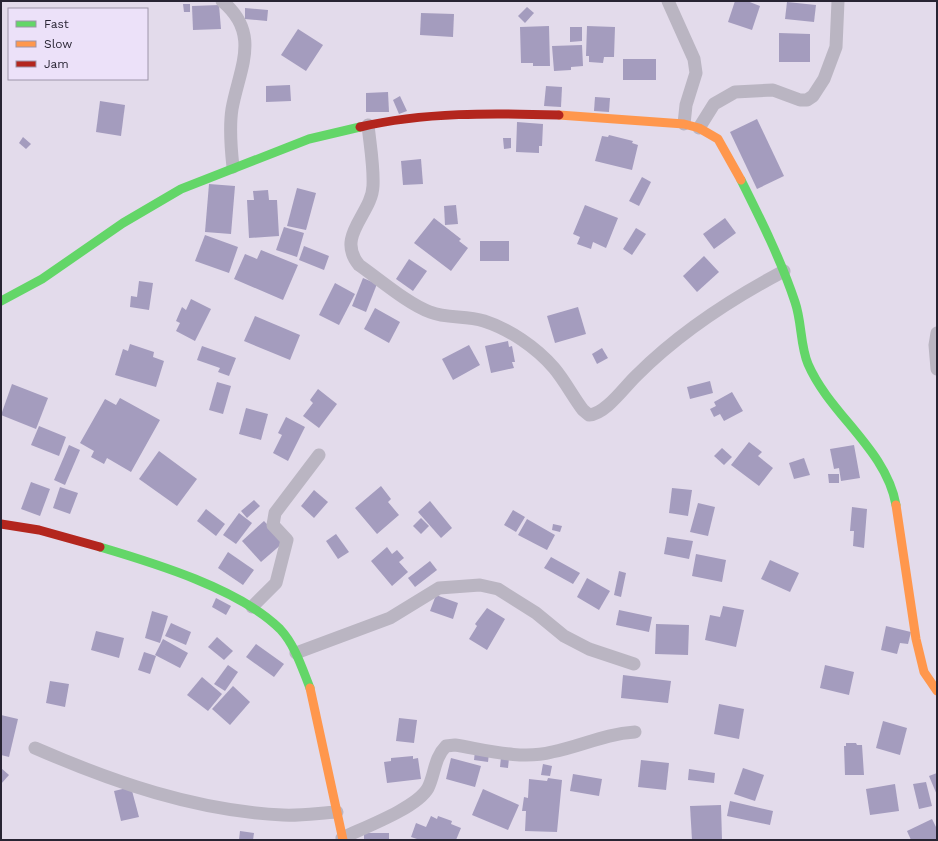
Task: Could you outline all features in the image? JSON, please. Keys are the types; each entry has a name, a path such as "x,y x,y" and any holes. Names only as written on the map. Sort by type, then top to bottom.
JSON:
{"street":[{"path":"222,1 236,18 242,29 245,35 246,49 245,64 232,110 231,151 233,167"},
{"path":"668,1 689,45 696,73 686,104 684,124"},
{"path":"699,128 714,104 735,92 773,90 800,100 807,100 813,96 824,79 836,47 838,1"},
{"path":"1,300 42,279 123,223 181,189 233,167 309,139 368,125 443,114 502,113 577,116 684,124 699,128 718,139 732,162 769,236 796,304 808,364 829,399 868,448 893,490 902,536 916,639 924,672 937,691"},
{"path":"368,125 373,185 372,197 354,228 352,240 354,259 359,265 423,309 443,316 483,320 504,329 531,346 554,368 583,410 589,415 595,415 604,409 639,373 677,340 713,313 755,286 784,271"},
{"path":"937,333 935,345 937,369"},
{"path":"252,606 276,582 280,572 281,558 287,540 273,525 275,513 319,455"},
{"path":"1,524 39,530 106,549 200,580 252,606 280,628 296,653 310,689 342,839 390,816 415,801 427,789 437,758 446,746 455,745 514,754 536,755 552,752 615,733 635,732"},
{"path":"296,653 390,618 439,588 480,585 498,589 536,613 564,636 589,648 634,664"},
{"path":"35,748 85,770 181,801 241,812 284,815 337,812"}],"building":[{"path":"735,1 747,1 760,6 752,30 728,22"},
{"path":"787,2 816,5 814,22 785,19"},
{"path":"183,4 190,4 190,12 184,12"},
{"path":"219,5 221,29 193,30 192,6"},
{"path":"527,7 534,13 525,23 518,16"},
{"path":"245,8 268,10 267,21 245,19"},
{"path":"421,13 454,14 453,37 420,35"},
{"path":"549,26 550,66 533,66 533,63 521,63 520,27"},
{"path":"587,26 615,27 614,57 604,57 603,63 589,62 589,56 586,56"},
{"path":"570,27 582,27 582,41 570,42"},
{"path":"298,29 323,45 306,71 281,55"},
{"path":"779,33 810,34 810,62 779,62"},
{"path":"582,45 583,66 571,67 571,70 554,71 552,46"},
{"path":"623,59 656,59 656,80 623,80"},
{"path":"290,85 291,101 266,102 266,86"},
{"path":"546,86 562,87 561,107 544,106"},
{"path":"388,92 389,112 366,112 366,93"},
{"path":"400,96 407,111 399,114 393,100"},
{"path":"595,97 610,98 609,112 594,111"},
{"path":"100,101 125,105 121,136 96,132"},
{"path":"757,119 784,176 757,189 730,132"},
{"path":"517,122 543,124 542,146 539,146 539,153 516,152"},
{"path":"609,135 633,141 632,143 638,145 632,170 595,161 602,136 608,137"},
{"path":"23,137 31,144 26,149 19,143"},
{"path":"503,138 511,138 511,148 504,149"},
{"path":"421,159 423,184 403,185 401,161"},
{"path":"642,177 651,182 639,206 629,201"},
{"path":"209,184 235,186 231,234 205,232"},
{"path":"297,188 316,193 306,230 287,226"},
{"path":"268,190 269,200 277,200 279,236 249,238 247,200 254,200 253,191"},
{"path":"456,205 458,224 445,225 444,206"},
{"path":"585,205 618,218 606,248 593,242 591,249 577,244 580,237 573,234"},
{"path":"434,218 461,239 459,241 468,248 451,271 414,243"},
{"path":"725,218 736,233 714,249 703,234"},
{"path":"284,227 304,233 297,257 276,250"},
{"path":"636,228 646,234 632,255 623,249"},
{"path":"205,235 238,247 229,273 195,261"},
{"path":"480,241 509,241 509,261 480,261"},
{"path":"304,246 329,256 324,270 299,260"},
{"path":"261,250 298,265 283,300 234,279 245,254 257,259"},
{"path":"704,256 719,272 697,292 683,276"},
{"path":"409,259 427,271 413,291 396,279"},
{"path":"363,278 377,284 366,312 352,306"},
{"path":"139,281 153,283 149,310 130,307 131,296 137,297"},
{"path":"335,283 355,294 339,325 319,315"},
{"path":"191,299 211,309 195,341 176,331 180,323 176,321 182,307 186,310"},
{"path":"578,307 586,334 555,343 547,316"},
{"path":"375,308 400,322 389,343 364,329"},
{"path":"255,316 300,335 290,360 244,341"},
{"path":"508,341 509,347 512,346 515,362 512,362 514,368 491,373 485,346"},
{"path":"130,344 154,352 153,357 164,361 156,387 115,375 123,349 128,351"},
{"path":"469,345 480,365 453,380 442,359"},
{"path":"202,346 236,358 229,376 218,372 220,368 197,360"},
{"path":"602,348 608,358 597,364 592,354"},
{"path":"710,381 713,393 690,399 687,387"},
{"path":"217,382 231,386 223,414 209,410"},
{"path":"12,384 48,398 36,429 1,415"},
{"path":"318,389 337,404 319,428 303,416 313,403 310,400"},
{"path":"732,392 743,411 724,421 720,414 714,417 710,409 716,406 714,402"},
{"path":"120,398 160,420 131,472 107,458 104,464 91,457 94,451 80,443 105,399 116,405"},
{"path":"246,408 268,414 261,440 239,434"},
{"path":"286,417 305,427 288,461 273,453 282,435 278,433"},
{"path":"39,426 66,437 59,456 31,445"},
{"path":"749,442 762,452 758,456 773,468 759,486 731,465"},
{"path":"69,445 80,450 65,485 54,480"},
{"path":"854,445 860,478 841,481 839,468 834,469 830,449"},
{"path":"722,448 732,457 724,465 714,456"},
{"path":"159,451 197,479 177,506 139,479"},
{"path":"804,458 810,475 794,479 789,463"},
{"path":"828,474 839,474 839,483 829,483"},
{"path":"31,482 50,489 40,516 21,509"},
{"path":"381,486 391,499 388,502 399,515 377,534 355,508"},
{"path":"60,487 78,493 70,514 53,508"},
{"path":"672,488 692,490 688,516 669,513"},
{"path":"314,490 328,502 314,518 301,506"},
{"path":"254,500 260,506 247,518 241,511"},
{"path":"430,501 452,528 441,538 418,512"},
{"path":"698,503 715,507 708,536 690,532"},
{"path":"852,507 867,509 864,548 853,546 854,531 850,531"},
{"path":"206,509 225,524 216,536 197,521"},
{"path":"513,510 525,517 516,532 504,525"},
{"path":"239,513 252,523 236,544 223,535"},
{"path":"421,518 429,526 421,534 413,526"},
{"path":"527,519 555,535 547,550 518,535"},
{"path":"264,521 284,542 261,562 242,541"},
{"path":"553,524 562,526 560,532 552,530"},
{"path":"336,534 349,552 338,559 326,541"},
{"path":"667,537 693,541 689,559 664,554"},
{"path":"387,547 392,554 397,550 404,558 399,562 408,572 392,586 371,561"},
{"path":"228,552 254,570 243,585 218,568"},
{"path":"696,554 726,560 722,582 692,576"},
{"path":"551,557 580,573 573,584 544,568"},
{"path":"770,560 799,573 790,592 761,579"},
{"path":"430,561 437,570 415,587 408,578"},
{"path":"619,571 626,573 621,597 614,595"},
{"path":"587,578 610,591 599,610 577,597"},
{"path":"436,595 458,603 453,619 430,611"},
{"path":"216,598 231,606 226,615 212,607"},
{"path":"723,606 744,610 736,647 705,640 710,615 720,617"},
{"path":"487,608 505,619 487,650 469,639 477,626 475,624"},
{"path":"619,610 652,617 649,632 616,625"},
{"path":"152,611 168,616 160,643 145,638"},
{"path":"171,623 191,632 186,645 165,636"},
{"path":"656,624 689,625 688,655 655,654"},
{"path":"886,626 911,632 908,644 900,643 897,654 881,650"},
{"path":"96,631 124,638 119,658 91,650"},
{"path":"217,637 233,651 224,660 208,647"},
{"path":"163,639 188,653 180,668 155,655"},
{"path":"256,644 284,664 274,677 246,657"},
{"path":"144,652 156,656 150,674 138,670"},
{"path":"228,665 238,672 225,691 214,684"},
{"path":"825,665 854,672 849,695 820,688"},
{"path":"623,675 671,681 668,703 621,698"},
{"path":"202,677 222,694 208,711 187,695"},
{"path":"50,681 69,684 65,707 46,703"},
{"path":"233,686 250,702 230,725 212,709"},
{"path":"719,704 744,709 739,739 714,734"},
{"path":"1,715 18,719 9,757 1,755"},
{"path":"399,718 417,720 414,743 396,741"},
{"path":"883,721 907,728 900,755 876,748"},
{"path":"846,743 856,743 857,745 862,745 864,775 845,775 844,746 846,746"},
{"path":"475,751 489,753 488,762 474,760"},
{"path":"413,756 413,759 418,758 421,779 387,783 384,762 391,761 391,758"},
{"path":"501,757 509,758 508,768 500,767"},
{"path":"451,758 481,766 475,787 446,779"},
{"path":"641,760 669,763 666,790 638,787"},
{"path":"543,764 552,766 550,776 541,775"},
{"path":"1,768 9,775 1,784"},
{"path":"743,768 764,775 755,801 734,794"},
{"path":"689,769 715,773 714,783 688,780"},
{"path":"937,773 937,795 929,776"},
{"path":"573,774 602,779 599,796 570,791"},
{"path":"548,778 562,780 557,832 525,831 526,811 522,811 524,797 528,798 529,779 547,781"},
{"path":"926,782 932,806 919,809 913,784"},
{"path":"895,784 899,811 870,815 866,789"},
{"path":"131,787 139,817 121,821 114,791"},
{"path":"483,789 519,805 508,830 472,815"},
{"path":"730,801 773,811 770,825 727,816"},
{"path":"721,805 722,840 692,840 690,806"},
{"path":"431,816 437,819 438,816 452,821 451,824 461,828 456,840 420,840 411,837 416,823 426,827"},
{"path":"932,819 937,829 937,840 911,840 907,831"},
{"path":"240,831 254,833 253,840 239,840"},
{"path":"364,833 389,833 389,840 364,840"}],"traffic: fast":[{"path":"1,301 42,279 123,223 181,189 309,139 360,127"},
{"path":"741,180 770,240 789,286 799,317 805,357 808,364 830,400 870,449 890,485 896,505"},
{"path":"100,547 170,569 195,579 243,602 263,615 280,629 290,642 298,657 310,688"}],"traffic: slow":[{"path":"559,115 684,124 699,128 718,139 741,180"},
{"path":"896,505 916,639 924,672 937,691"},
{"path":"310,688 343,840"}],"traffic: jam":[{"path":"360,127 384,122 434,116 484,114 559,115"},
{"path":"1,524 39,530 100,547"}]}
